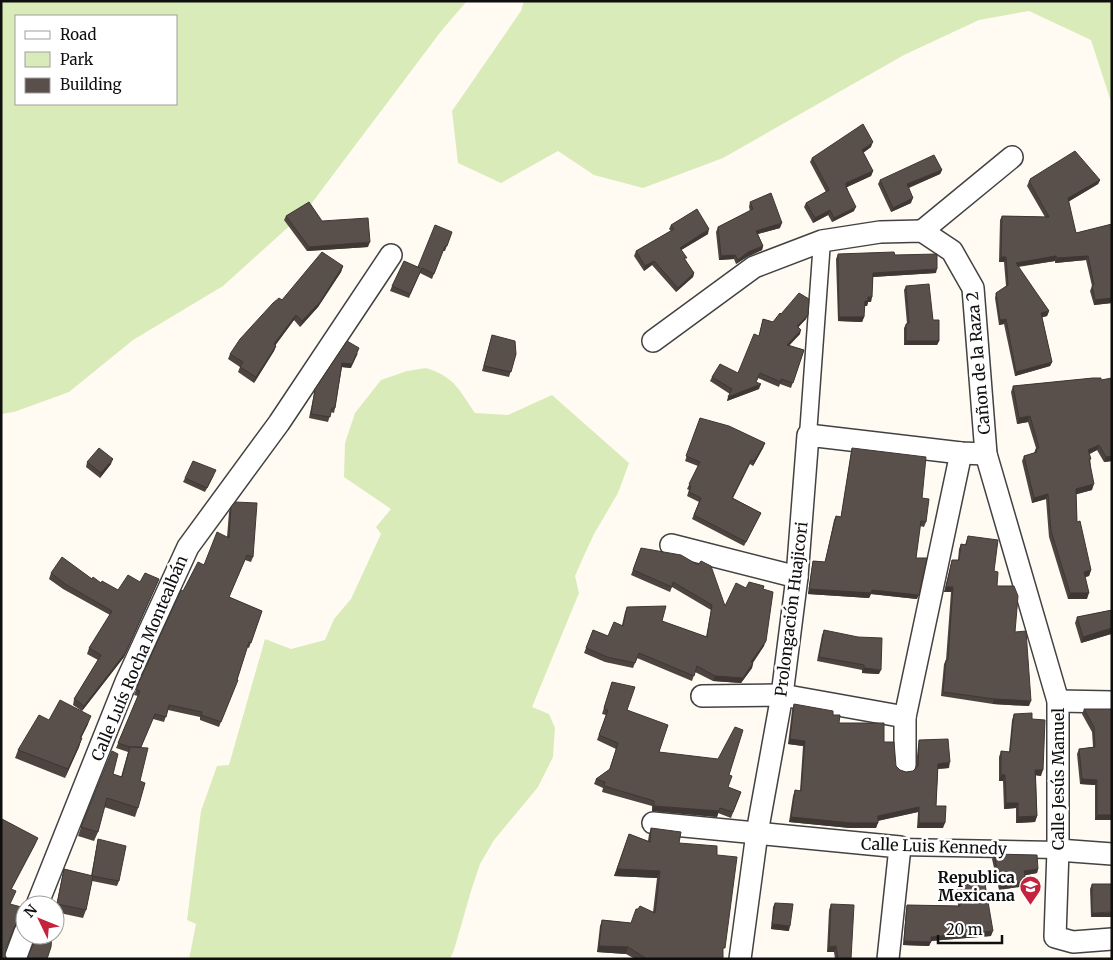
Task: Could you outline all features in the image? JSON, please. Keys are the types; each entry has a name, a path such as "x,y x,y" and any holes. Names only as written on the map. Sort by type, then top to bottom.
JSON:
{"street":[{"path":"653,341 754,267 822,241 880,232 922,231 1012,157"},
{"name":"Cañon de la Raza 2","path":"922,231 952,251 973,288 986,454"},
{"path":"822,241 808,435 961,453 986,454"},
{"name":"Calle Luís Rocha Montealbán","path":"42,895 126,682 188,546 279,423 391,255"},
{"name":"Prolongación Huajicori","path":"740,959 757,833 782,695 797,577 808,435"},
{"path":"905,765 905,717 961,453"},
{"name":"Calle Jesús Manuel","path":"986,454 1058,700 1058,850 1055,937 1073,942 1112,939"},
{"path":"671,545 797,577"},
{"path":"702,696 782,695 905,717"},
{"path":"1058,700 1112,702"},
{"name":"Calle Luis Kennedy","path":"653,823 900,847 1058,850 1112,854"},
{"path":"888,959 900,847"},
{"path":"15,959 20,945"}],"green space":[{"path":"1,1 467,1 442,30 305,212 223,286 133,340 69,392 14,412 1,414"},
{"path":"524,1 1112,1 1112,105 1091,40 1029,11 979,20 904,55 723,158 643,188 594,175 558,151 501,183 458,163 452,111 521,11"},
{"path":"426,368 450,380 475,413 508,415 552,395 629,463 618,493 594,534 575,576 579,593 532,707 549,714 555,728 553,757 538,787 494,840 480,864 450,959 189,959 196,924 187,920 201,811 217,766 229,765 265,639 291,649 325,640 334,619 351,599 381,534 376,527 391,509 344,477 345,443 355,413 381,380 407,371"}],"building":[{"path":"863,124 873,142 862,150 873,171 846,183 846,187 856,207 834,218 830,210 815,218 806,203 829,190 812,158"},
{"path":"1075,151 1100,180 1068,198 1076,233 1112,224 1112,298 1095,300 1088,256 1057,258 1056,256 1016,263 1049,311 1041,313 1052,362 1016,372 1006,319 1000,320 996,293 1008,285 1006,257 1001,257 1002,216 1049,217 1029,181"},
{"path":"934,155 942,170 907,184 913,198 893,208 880,180"},
{"path":"771,193 782,223 756,231 763,246 748,252 738,260 735,255 721,256 718,227 753,209 750,202"},
{"path":"309,202 322,221 368,218 370,242 309,247 286,216"},
{"path":"697,209 709,229 680,248 694,273 678,288 654,261 645,266 636,251 674,229 671,225"},
{"path":"435,225 452,232 434,274 422,268 410,294 392,286 404,261 420,268 418,267"},
{"path":"322,252 343,266 320,302 302,321 296,315 274,344 276,346 256,377 240,367 243,362 230,354 240,339 273,303 279,298 282,300"},
{"path":"894,252 895,255 937,254 937,269 873,273 872,297 868,297 868,301 865,301 864,317 839,317 838,254"},
{"path":"929,284 933,320 939,320 939,341 906,341 906,324 909,323 906,286"},
{"path":"799,293 809,299 808,315 797,326 801,330 787,345 804,350 793,383 781,379 781,382 760,373 756,382 761,384 728,397 732,389 712,377 720,364 738,373 754,334 759,336 763,319 773,322"},
{"path":"492,335 515,341 516,354 511,372 484,366"},
{"path":"347,341 359,348 352,364 342,363 335,408 332,408 330,417 311,414 315,389"},
{"path":"1101,378 1101,380 1112,378 1112,456 1106,457 1099,445 1088,450 1094,484 1076,489 1077,522 1080,521 1091,570 1084,572 1089,593 1070,593 1051,531 1048,494 1034,498 1024,456 1037,452 1036,449 1039,448 1030,416 1019,418 1013,386"},
{"path":"700,418 729,426 765,443 754,461 751,460 732,498 761,513 746,542 694,515 701,498 689,492 691,486 689,484 700,462 686,456"},
{"path":"99,448 113,459 101,473 87,462"},
{"path":"852,448 926,457 922,498 929,499 926,522 921,521 916,558 927,558 919,595 872,590 871,593 809,589 813,561 825,562 836,516 841,517"},
{"path":"193,461 216,470 207,488 185,478"},
{"path":"235,502 257,503 253,557 247,555 229,597 262,611 221,722 201,715 202,712 169,705 166,717 155,714 141,747 130,747 118,743 140,691 136,690 139,682 181,590 183,591 198,562 204,565 217,532 229,538 231,507"},
{"path":"968,536 998,540 994,571 998,572 997,586 1014,586 1018,596 1015,632 1026,631 1031,701 994,699 943,692 946,660 948,660 953,587 946,587 952,560 959,560 961,544 966,545"},
{"path":"641,548 681,555 698,565 701,561 711,566 725,606 736,583 746,588 749,582 764,586 763,589 773,592 766,641 751,662 753,663 743,678 715,676 697,666 694,676 639,653 635,663 607,657 586,648 593,630 608,636 614,622 623,626 627,607 666,606 662,621 707,637 712,605 673,582 672,587 633,570"},
{"path":"62,557 92,579 93,577 101,583 102,581 118,590 128,575 140,582 145,573 159,579 126,652 84,706 74,699 101,655 89,648 112,611 65,584 51,573"},
{"path":"1112,610 1112,628 1083,637 1077,617"},
{"path":"824,630 858,637 882,638 881,670 864,668 864,665 819,657"},
{"path":"612,682 635,687 627,710 668,725 659,752 718,759 735,727 743,730 729,775 732,776 728,787 741,792 733,812 720,808 719,811 654,806 654,801 604,786 605,782 596,779 610,769 618,743 599,735 608,710 604,708"},
{"path":"60,700 91,716 68,769 18,750 39,715 49,720"},
{"path":"794,704 833,711 833,715 840,715 839,723 884,723 884,742 894,742 896,766 906,772 913,771 918,766 919,740 948,739 950,762 938,764 936,806 946,806 945,823 919,823 919,807 878,816 878,823 852,823 791,817 795,790 801,791 805,741 790,739"},
{"path":"1084,709 1112,709 1112,815 1097,815 1097,780 1082,779 1079,749 1095,747 1094,727"},
{"path":"1032,713 1032,719 1045,720 1043,770 1035,770 1037,816 1018,817 1018,803 1006,803 1005,775 1001,775 1001,751 1010,752 1014,714"},
{"path":"130,747 148,748 140,781 145,783 138,808 107,798 98,832 81,827 112,751 118,754 113,774 122,777"},
{"path":"2,819 38,838 11,889 16,891 10,904 15,905 15,926 6,948 5,955 7,959 1,959"},
{"path":"651,828 681,832 679,843 717,846 717,855 737,857 723,959 647,959 628,947 599,946 602,920 631,923 636,909 640,906 655,913 660,871 617,869 629,834 650,842"},
{"path":"98,839 126,846 119,881 92,876"},
{"path":"994,854 1037,855 1038,869 1024,871 1026,881 1000,885"},
{"path":"64,869 93,876 86,910 65,906 65,895 59,895"},
{"path":"985,884 993,931 931,937 931,942 904,941 907,905 960,906 958,885"},
{"path":"1092,884 1112,884 1112,912 1092,913"},
{"path":"775,903 793,904 790,926 772,924"},
{"path":"831,904 854,905 851,959 838,959 836,946 829,947"},
{"path":"33,945 51,945 47,959 27,959"}],"place":[{"name":"Republica Mexicana","path":"1031,905"}]}
